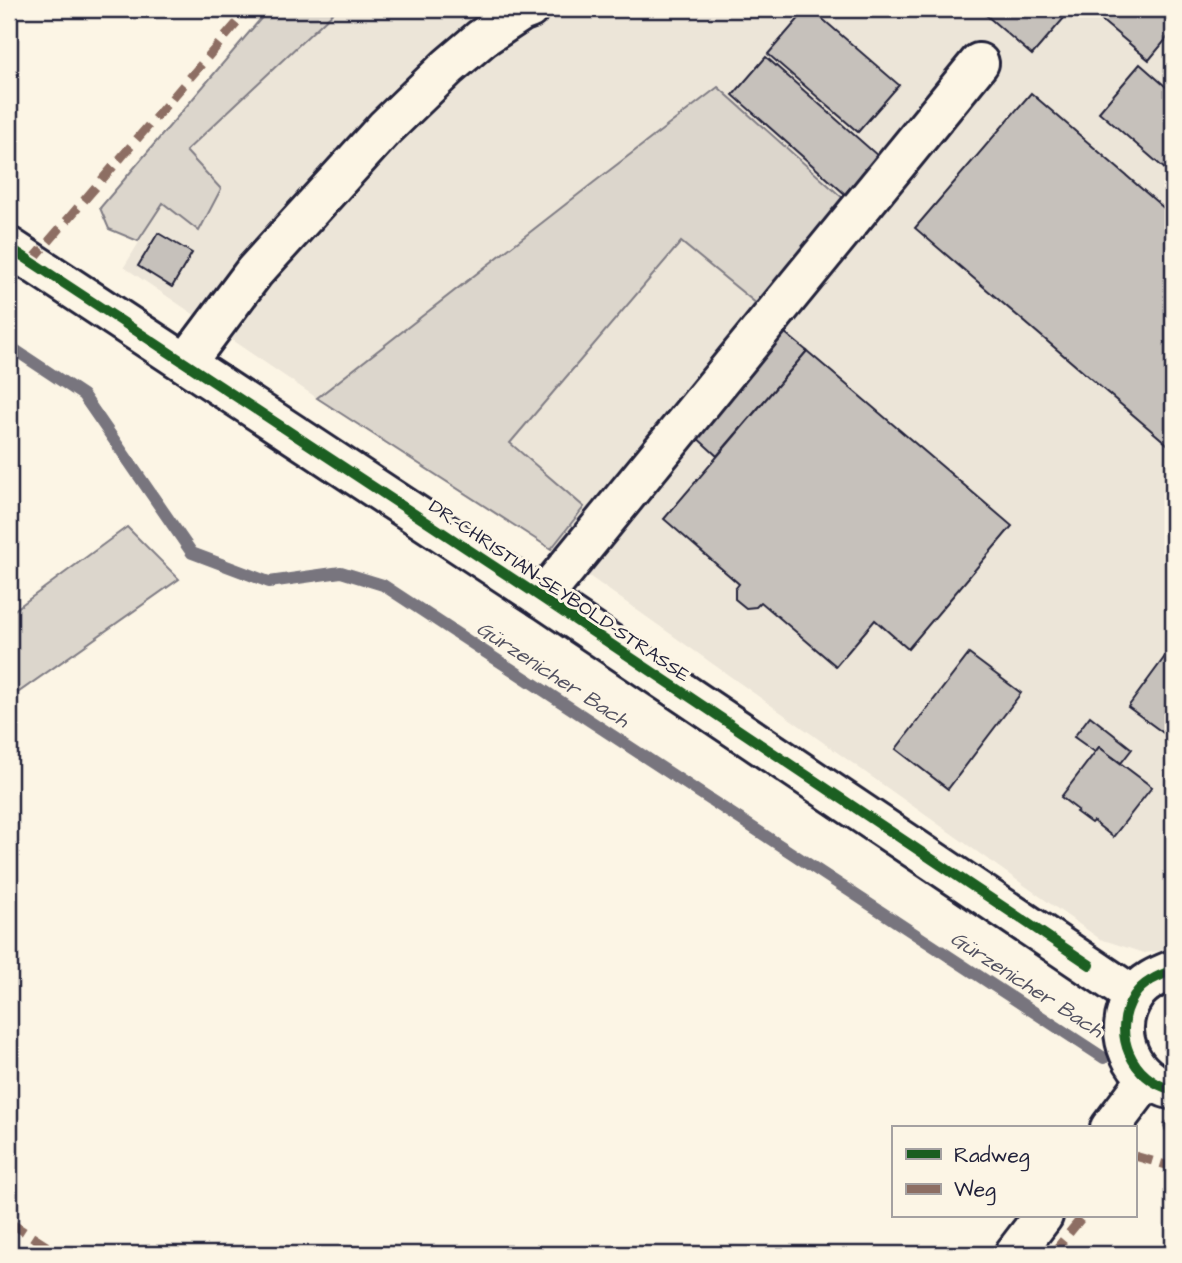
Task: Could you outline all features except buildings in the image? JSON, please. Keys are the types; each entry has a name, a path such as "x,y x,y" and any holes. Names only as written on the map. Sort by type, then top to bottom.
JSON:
{"street":[{"path":"186,363 254,272 385,128 482,38 529,9"},
{"path":"542,598 979,63"},
{"name":"DR.-CHRISTIAN-SEYBOLD-STRASSE","path":"9,247 542,598 1134,996"},
{"path":"1112,1126 1160,1084 1132,1062 1124,1040 1125,1017 1134,996 1152,978 1173,970"},
{"path":"1014,1254 1041,1218"}],"shaded area":[{"path":"269,9 337,9 186,151 221,189 199,231 163,203 138,241 109,229 100,208"},
{"path":"337,9 1173,9 1173,949 1144,953 1100,939 551,549 583,507 510,444 681,242 823,224 593,183 317,398 124,267 163,203 199,231 186,151"},
{"path":"718,87 845,200 757,304 681,242 510,443 584,507 551,549 317,398 593,183"},
{"path":"127,527 179,579 9,699 9,614"}],"waterway":[{"name":"Gürzenicher Bach","path":"9,346 83,395 192,553 269,582 341,572 383,585 1104,1058"},
{"name":"Gürzenicher Bach","path":"1169,1126 1173,1125"}],"marked path":[{"path":"31,262 249,9"},
{"path":"1136,1156 1173,1167"},
{"path":"1052,1254 1081,1218"},
{"path":"9,1222 59,1254"}],"cycle path":[{"path":"9,247 542,598 1090,965"},
{"path":"1173,970 1151,980 1138,991 1127,1010 1124,1025 1129,1053 1136,1066 1159,1085 1173,1090"}]}
